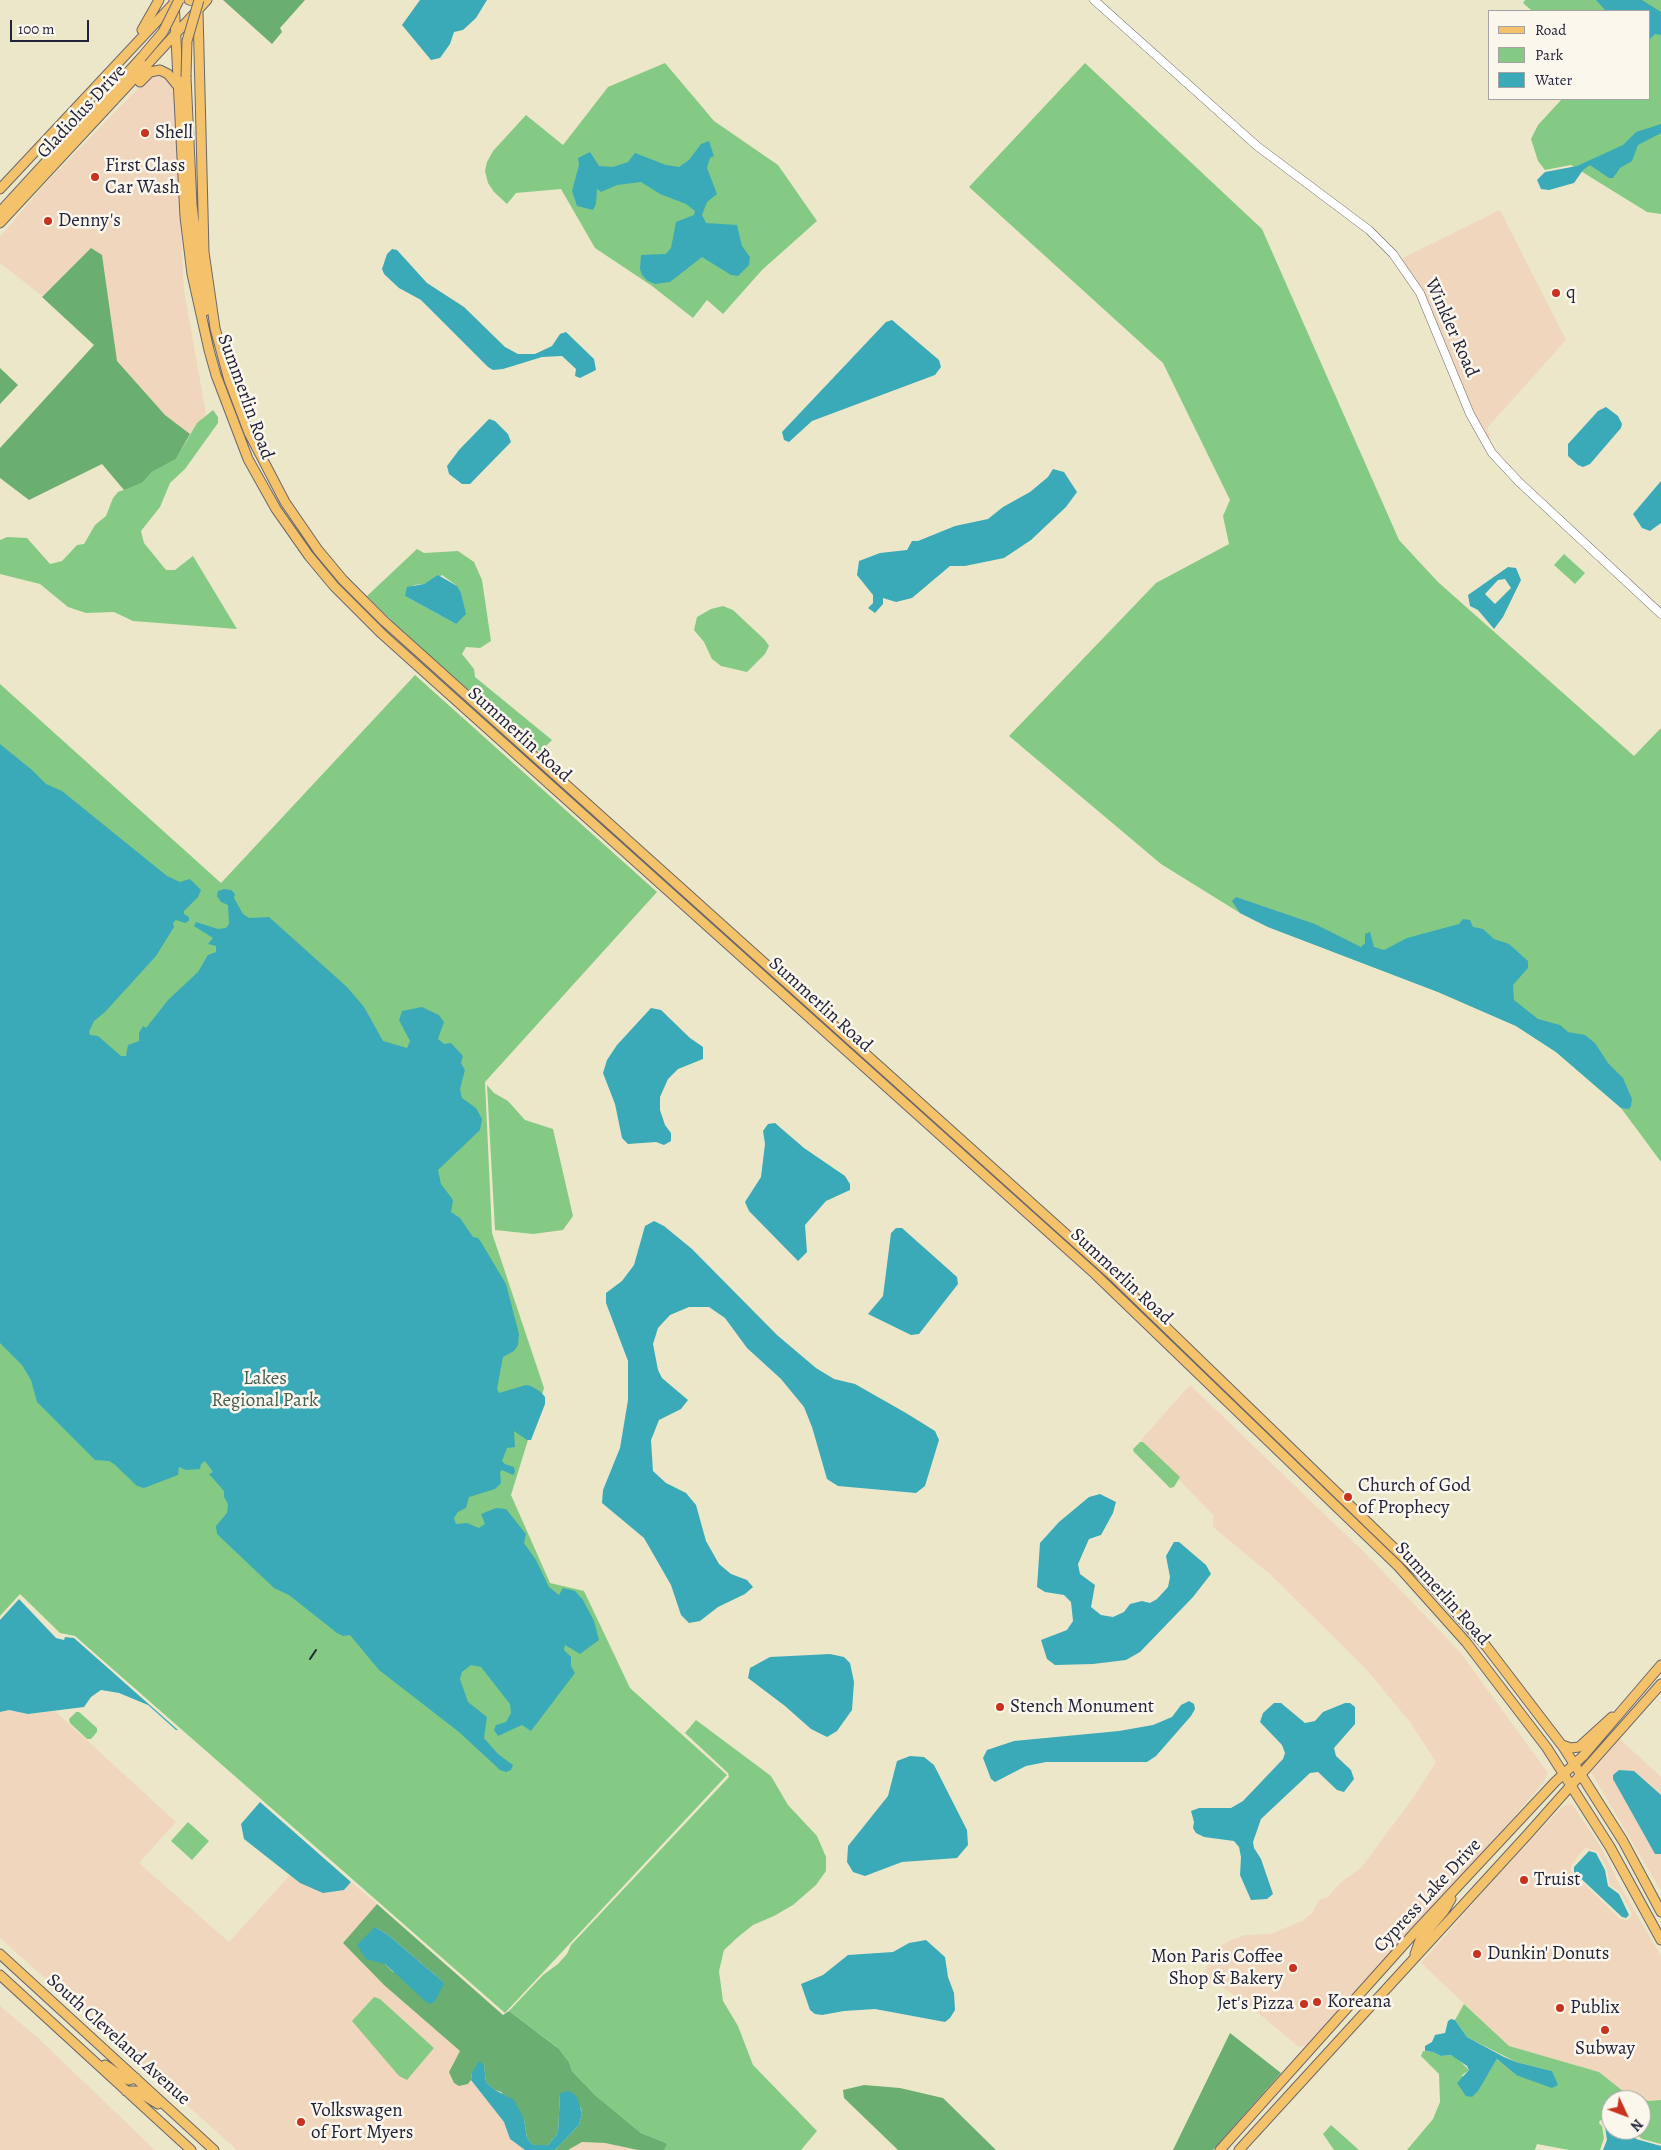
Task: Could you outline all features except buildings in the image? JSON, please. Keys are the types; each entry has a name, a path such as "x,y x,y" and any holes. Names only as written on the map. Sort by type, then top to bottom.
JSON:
{"main road":[{"path":"87,94 145,27 159,0"},
{"path":"189,0 201,2 187,41 186,77 194,223 199,274 216,375"},
{"name":"Gladiolus Drive","path":"0,222 175,36 190,19 201,2"},
{"name":"Summerlin Road","path":"201,2 197,32 206,271 219,346 241,415 275,486 318,550 370,608 1166,1326 1425,1578 1495,1656 1562,1745 1623,1841 1661,1912"},
{"path":"0,212 163,32 175,3 190,19 197,32"},
{"name":"Gladiolus Drive","path":"0,189 87,94 175,3"},
{"name":"Summerlin Road","path":"175,3 177,84 184,207 192,274 216,375 240,441 256,475 298,541 334,586 382,634 1091,1270 1398,1566 1439,1611 1529,1722 1572,1785 1661,1940"},
{"path":"107,109 129,94 152,71 163,71 177,84"},
{"path":"45,176 46,161"},
{"path":"334,586 348,592 413,653 441,672"},
{"name":"Cypress Lake Drive","path":"1220,2150 1401,1947 1564,1773 1575,1764 1661,1665"},
{"name":"Cypress Lake Drive","path":"1238,2150 1582,1774 1661,1684"},
{"path":"1562,1745 1571,1748 1578,1747 1601,1724 1624,1708"},
{"path":"1414,1957 1420,1940 1444,1911 1452,1894"},
{"path":"1649,1918 1661,1930"},
{"name":"South Cleveland Avenue","path":"0,1954 214,2150"},
{"name":"South Cleveland Avenue","path":"0,1975 191,2150"},
{"path":"86,2053 124,2078 129,2080 136,2078"},
{"path":"126,2091 137,2091 175,2114"}],"street":[{"name":"Winkler Road","path":"1094,0 1256,146 1369,230 1393,254 1420,293 1470,414 1492,453 1519,482 1661,614"}],"shaded area":[{"path":"163,74 174,85 184,290 206,414 190,434 165,415 117,361 91,248 42,296 0,263 0,237 42,187 150,76"},
{"path":"1500,210 1566,340 1487,428 1490,436 1487,440 1461,387 1428,304 1401,259"},
{"path":"1190,1385 1368,1556 1460,1652 1548,1773 1544,1782 1443,1899 1362,1983 1306,2045 1299,2047 1257,2012 1218,1984 1199,1978 1206,1969 1213,1951 1229,1941 1245,1935 1271,1934 1304,1920 1312,1913 1319,1900 1328,1897 1340,1883 1361,1868 1413,1798 1436,1762 1410,1722 1365,1668 1271,1575 1213,1527 1214,1516 1141,1440"},
{"path":"9,1710 28,1714 55,1711 176,1822 139,1863 229,1942 290,1875 300,1883 344,1890 351,1882 377,1904 343,1943 384,1985 460,2051 468,2084 471,2080 504,2122 510,2139 525,2150 237,2150 0,1938 0,1712","holes":["374,1997 380,1999 434,2048 407,2080 399,2076"]},
{"path":"1620,1739 1661,1777 1661,1891 1591,1772"},
{"path":"1572,1804 1602,1849 1620,1886 1661,1956 1661,2100 1651,2101 1651,2090 1622,2090 1599,2072 1509,2046 1421,1963 1496,1877 1561,1808","holes":["1585,1848 1598,1852 1607,1869 1610,1885 1621,1893 1632,1914 1628,1920 1620,1919 1571,1871 1571,1865"]},
{"path":"0,2006 36,2036 155,2150 0,2150"},
{"path":"581,2142 605,2143 638,2150 568,2150"}],"green space":[{"path":"223,0 305,0 280,28 282,32 272,44"},
{"path":"1525,0 1661,0 1661,214 1647,212 1571,165 1545,170 1538,161 1531,139 1538,125 1561,100 1651,100 1651,10 1531,10 1523,3"},
{"path":"665,63 714,121 778,165 817,221 762,270 723,314 707,300 693,318 652,286 595,248 561,189 516,193 507,204 494,192 488,183 485,171 493,151 526,115 563,145 608,87"},
{"path":"1085,63 1262,229 1399,540 1438,582 1634,756 1661,728 1661,1162 1621,1108 1556,1052 1516,1026 1438,992 1268,927 1240,913 1161,864 1009,736 1156,583 1229,544 1223,516 1230,500 1163,363 969,187"},
{"path":"91,248 102,255 117,361 165,415 190,434 176,459 152,472 142,483 124,490 102,464 29,500 0,478 0,448 94,345 42,297"},
{"path":"0,368 18,385 0,404"},
{"path":"213,410 218,417 218,423 185,469 170,483 160,507 141,531 144,543 166,570 175,570 193,556 237,629 133,621 114,612 86,613 68,607 40,584 0,574 0,540 7,537 27,538 50,564 62,561 77,545 84,544 95,525 106,516 113,498 118,492 142,483 152,472 176,459 197,423"},
{"path":"417,549 424,553 458,551 474,562 482,580 491,641 480,648 466,647 462,654 474,669 475,677 552,740 540,752 408,637 367,596","holes":["442,575 457,586 456,624 405,596 414,585 424,584"]},
{"path":"1564,554 1585,573 1575,584 1554,565"},
{"path":"723,606 733,610 769,646 765,654 747,672 721,666 712,659 704,642 694,630 697,617 711,609"},
{"name":"Lakes Regional Park","path":"415,675 657,892 485,1082 492,1233 544,1388 511,1495 550,1583 584,1591 630,1688 727,1775 505,2013 75,1636 60,1633 20,1594 0,1616 0,684 221,883"},
{"path":"487,1085 494,1093 508,1101 525,1120 553,1129 573,1216 563,1230 533,1234 495,1230"},
{"path":"1140,1442 1143,1442 1180,1477 1174,1487 1170,1488 1134,1452 1133,1449"},
{"path":"76,1712 79,1712 97,1728 97,1732 91,1739 87,1739 70,1723 69,1719"},
{"path":"696,1720 771,1776 788,1805 817,1836 826,1857 826,1871 816,1885 793,1905 753,1925 738,1937 724,1950 719,1971 723,2001 738,2026 753,2065 817,2131 801,2150 664,2150 667,2145 666,2143 641,2133 595,2095 572,2071 569,2062 557,2047 509,2011 543,1975 558,1964 567,1954 571,1945 729,1777 728,1773 685,1733"},
{"path":"188,1822 209,1841 192,1860 171,1841"},
{"path":"377,1904 503,2015 509,2011 558,2048 569,2062 572,2071 595,2095 641,2133 666,2143 667,2145 664,2150 638,2150 605,2143 582,2142 568,2150 555,2150 579,2125 582,2113 581,2108 560,2094 558,2133 548,2145 533,2145 527,2138 524,2119 501,2092 495,2090 486,2082 484,2065 472,2073 468,2084 459,2086 454,2083 449,2072 460,2051 384,1985 343,1943","holes":["375,1927 387,1934 441,1980 393,1972 385,1964"]},
{"path":"374,1997 380,1999 434,2048 407,2080 399,2076 352,2021"},
{"path":"1464,2004 1509,2046 1599,2072 1622,2090 1601,2090 1601,2120 1599,2123 1601,2125 1601,2140 1603,2140 1600,2150 1569,2150 1537,2144 1535,2150 1407,2150 1433,2119 1440,2102 1439,2074 1421,2056 1423,2051 1433,2052 1441,2056 1451,2055 1456,2057 1469,2070 1461,2076 1488,2074 1497,2059 1516,2075 1552,2071 1516,2062 1467,2037 1455,2020"},
{"path":"1230,2033 1281,2073 1213,2150 1173,2150"},
{"path":"864,2085 900,2088 943,2098 996,2150 898,2150 844,2098 843,2090"},
{"path":"1661,2100 1661,2144 1646,2140 1651,2140 1651,2101"},
{"path":"1331,2125 1359,2150 1334,2150 1323,2134"}],"water":[{"path":"420,0 487,0 476,18 463,30 454,32 450,44 440,58 431,60 402,25"},
{"path":"1596,0 1642,0 1661,12 1661,35 1655,34 1651,38 1651,10 1605,10"},
{"path":"1661,124 1661,133 1638,145 1632,161 1620,168 1613,178 1609,178 1590,165 1583,170 1574,183 1549,190 1541,189 1537,180 1545,172 1577,166 1623,145 1636,132"},
{"path":"709,141 714,156 710,158 707,168 717,194 707,202 702,215 706,223 737,225 742,246 750,257 749,265 738,276 731,275 702,257 670,282 655,284 648,281 642,275 640,269 641,255 666,254 671,248 676,222 694,215 695,211 686,204 660,194 641,182 617,185 601,192 597,189 596,204 593,210 577,206 572,191 579,165 578,158 590,152 599,166 613,167 628,162 635,153 666,165 679,167 689,160 701,144"},
{"path":"392,249 397,250 427,283 464,307 505,347 518,354 535,354 552,346 560,334 566,332 594,359 596,370 580,378 575,376 576,369 562,356 542,357 503,369 493,370 421,300 399,288 384,274 382,269 387,254"},
{"path":"892,320 939,360 941,367 935,375 812,421 789,442 784,440 782,432 886,322"},
{"path":"1606,407 1618,416 1622,424 1621,428 1590,464 1583,467 1578,465 1568,456 1568,444 1598,411"},
{"path":"489,419 495,421 508,434 511,442 470,484 462,484 449,474 447,466 459,450"},
{"path":"1053,469 1064,472 1077,492 1066,507 1031,540 1004,558 965,566 950,566 912,598 896,602 883,598 883,604 875,613 868,608 873,603 873,595 857,575 859,561 880,553 907,550 912,541 918,541 955,526 988,519 1003,507 1030,492 1048,477"},
{"path":"1661,481 1661,523 1650,531 1642,528 1633,514"},
{"path":"1508,567 1516,568 1521,580 1503,617 1494,629 1478,610 1470,606 1468,595","holes":["1505,579 1511,588 1495,604 1485,594 1498,580"]},
{"path":"438,575 457,586 461,593 466,614 456,624 405,596 407,587 424,584"},
{"path":"0,744 46,784 62,791 167,876 180,882 190,879 201,890 198,897 184,911 184,914 189,917 189,921 185,923 176,920 173,923 174,927 156,956 105,1012 94,1021 89,1032 90,1035 98,1036 121,1056 126,1056 128,1045 139,1041 139,1033 143,1026 146,1028 168,1000 198,972 208,955 216,952 216,946 208,944 213,938 194,926 196,922 218,929 226,928 229,924 228,905 221,902 217,896 218,891 224,889 231,890 235,894 234,898 243,914 249,918 269,917 347,987 364,1007 383,1041 407,1048 410,1041 399,1020 402,1011 422,1007 439,1015 444,1022 438,1039 444,1044 451,1043 463,1056 461,1063 465,1070 460,1089 462,1098 476,1108 482,1119 480,1130 438,1170 441,1184 453,1200 451,1212 460,1218 473,1237 478,1238 506,1284 519,1334 518,1345 514,1351 503,1357 497,1389 499,1393 526,1385 531,1386 545,1397 545,1404 531,1440 527,1440 514,1431 515,1447 507,1448 502,1461 514,1467 515,1472 513,1475 502,1470 500,1472 501,1483 495,1489 469,1497 466,1508 458,1512 454,1518 456,1524 467,1523 479,1528 485,1524 481,1514 496,1508 506,1509 526,1534 524,1543 536,1560 549,1587 559,1595 563,1588 575,1591 583,1600 594,1621 599,1640 580,1654 565,1645 564,1650 571,1657 571,1666 575,1673 531,1731 522,1725 498,1736 494,1730 496,1725 506,1722 511,1713 510,1704 481,1667 471,1665 462,1672 460,1679 468,1702 487,1717 484,1738 498,1754 513,1765 511,1770 506,1772 500,1770 459,1732 379,1670 350,1635 343,1636 337,1633 289,1595 274,1588 217,1534 216,1526 227,1513 228,1504 224,1497 224,1491 209,1474 213,1472 205,1461 201,1464 200,1469 186,1470 179,1467 178,1475 144,1488 137,1486 114,1464 109,1461 95,1460 37,1402 31,1380 22,1365 0,1343"},
{"path":"1236,897 1315,924 1361,947 1365,943 1365,934 1370,932 1374,947 1384,950 1407,938 1459,924 1463,919 1470,920 1473,927 1483,929 1494,939 1509,944 1528,961 1528,968 1513,985 1514,1000 1538,1019 1560,1025 1568,1032 1585,1035 1595,1043 1608,1063 1623,1078 1632,1099 1631,1106 1629,1109 1621,1108 1556,1052 1516,1026 1438,992 1268,927 1240,913 1232,901"},
{"path":"651,1008 661,1010 690,1038 703,1047 703,1059 678,1069 668,1079 660,1097 660,1110 665,1125 671,1133 671,1141 664,1145 656,1142 628,1144 622,1138 615,1104 603,1073 607,1060 617,1045"},
{"path":"775,1123 804,1148 845,1176 850,1184 850,1190 826,1201 805,1225 807,1252 798,1261 749,1211 745,1202 761,1177 765,1144 763,1131 768,1124"},
{"path":"654,1221 664,1226 692,1249 777,1335 816,1368 834,1379 855,1384 906,1413 935,1431 939,1440 925,1486 916,1493 838,1486 827,1479 812,1427 804,1407 781,1379 747,1348 725,1318 709,1307 689,1307 670,1315 658,1328 653,1344 658,1370 662,1378 688,1400 681,1409 659,1420 651,1440 653,1471 666,1483 686,1493 696,1505 706,1541 719,1564 731,1574 747,1580 753,1587 745,1594 718,1607 700,1621 689,1623 681,1615 671,1585 644,1538 602,1503 603,1490 620,1448 628,1400 628,1361 606,1303 606,1293 622,1281 634,1265 645,1226"},
{"path":"896,1228 902,1228 957,1277 958,1284 919,1334 911,1335 868,1314 883,1296 891,1233"},
{"path":"1100,1494 1116,1502 1113,1513 1101,1535 1089,1539 1078,1564 1080,1574 1095,1585 1091,1607 1101,1615 1113,1617 1124,1612 1130,1604 1142,1601 1150,1603 1157,1599 1168,1587 1170,1577 1166,1556 1174,1542 1179,1542 1206,1565 1211,1574 1193,1597 1140,1652 1126,1660 1093,1664 1055,1665 1047,1659 1041,1640 1067,1630 1073,1621 1071,1602 1064,1595 1045,1592 1037,1587 1040,1543 1059,1522 1089,1497"},
{"path":"19,1599 56,1638 64,1640 65,1637 74,1638 178,1730 148,1705 119,1693 101,1690 91,1697 84,1707 28,1714 9,1710 0,1712 0,1620"},
{"path":"830,1654 844,1657 850,1663 854,1682 852,1710 837,1731 827,1737 811,1729 785,1706 748,1678 750,1668 770,1657"},
{"path":"1189,1701 1194,1704 1195,1709 1191,1716 1156,1756 1147,1762 1046,1762 1026,1766 995,1782 991,1779 983,1758 987,1750 1014,1741 1119,1731 1153,1725 1172,1717 1181,1705"},
{"path":"1274,1703 1281,1703 1305,1723 1315,1721 1323,1712 1345,1703 1350,1703 1355,1707 1355,1724 1334,1748 1336,1756 1351,1770 1354,1779 1344,1792 1337,1790 1318,1772 1310,1773 1261,1819 1253,1842 1273,1894 1267,1899 1251,1900 1240,1875 1241,1857 1239,1847 1234,1841 1204,1837 1196,1833 1193,1828 1194,1822 1191,1811 1199,1808 1231,1808 1243,1801 1283,1759 1285,1753 1282,1745 1260,1722 1263,1713"},
{"path":"910,1756 924,1757 934,1765 967,1830 968,1845 957,1858 902,1862 865,1876 853,1872 847,1862 848,1846 888,1796 897,1761"},
{"path":"1619,1770 1634,1771 1661,1795 1661,1854 1655,1854 1613,1779 1613,1775"},
{"path":"260,1802 351,1882 344,1890 323,1893 300,1883 244,1839 241,1824"},
{"path":"1589,1851 1596,1853 1605,1870 1608,1886 1619,1894 1629,1915 1626,1918 1622,1917 1574,1872 1574,1867"},
{"path":"375,1927 387,1934 441,1980 444,1984 435,2001 430,2004 425,2001 385,1964 366,1959 357,1945"},
{"path":"926,1940 945,1957 948,1977 954,1993 955,2010 945,2022 875,2009 822,2015 815,2014 810,2010 801,1984 823,1975 848,1955 893,1952 909,1943"},
{"path":"1451,2019 1455,2020 1467,2037 1504,2057 1552,2071 1558,2085 1552,2088 1516,2075 1497,2059 1478,2091 1472,2097 1466,2096 1457,2083 1469,2070 1467,2066 1451,2055 1441,2056 1425,2051 1425,2046 1432,2042 1435,2035 1445,2033 1448,2021"},
{"path":"479,2061 484,2065 486,2082 495,2090 514,2100 524,2119 527,2138 533,2145 548,2145 558,2133 560,2094 563,2092 570,2091 577,2097 582,2113 579,2125 555,2150 525,2150 510,2139 504,2122 471,2080 472,2073"},
{"path":"1607,2140 1640,2140 1661,2146 1661,2150 1603,2150"}],"railway":[{"path":"310,1659 316,1650"}],"place":[{"name":"Shell","path":"145,133"},
{"name":"First Class Car Wash","path":"95,177"},
{"name":"Denny's","path":"48,221"},
{"name":"q","path":"1556,293"},
{"name":"Church of God of Prophecy","path":"1348,1497"},
{"name":"Stench Monument","path":"1000,1707"},
{"name":"Truist","path":"1524,1880"},
{"name":"Dunkin' Donuts","path":"1477,1954"},
{"name":"Mon Paris Coffee Shop & Bakery","path":"1293,1968"},
{"name":"Koreana","path":"1317,2002"},
{"name":"Jet's Pizza","path":"1304,2004"},
{"name":"Publix","path":"1560,2008"},
{"name":"Subway","path":"1605,2030"},
{"name":"Volkswagen of Fort Myers","path":"301,2122"}]}
